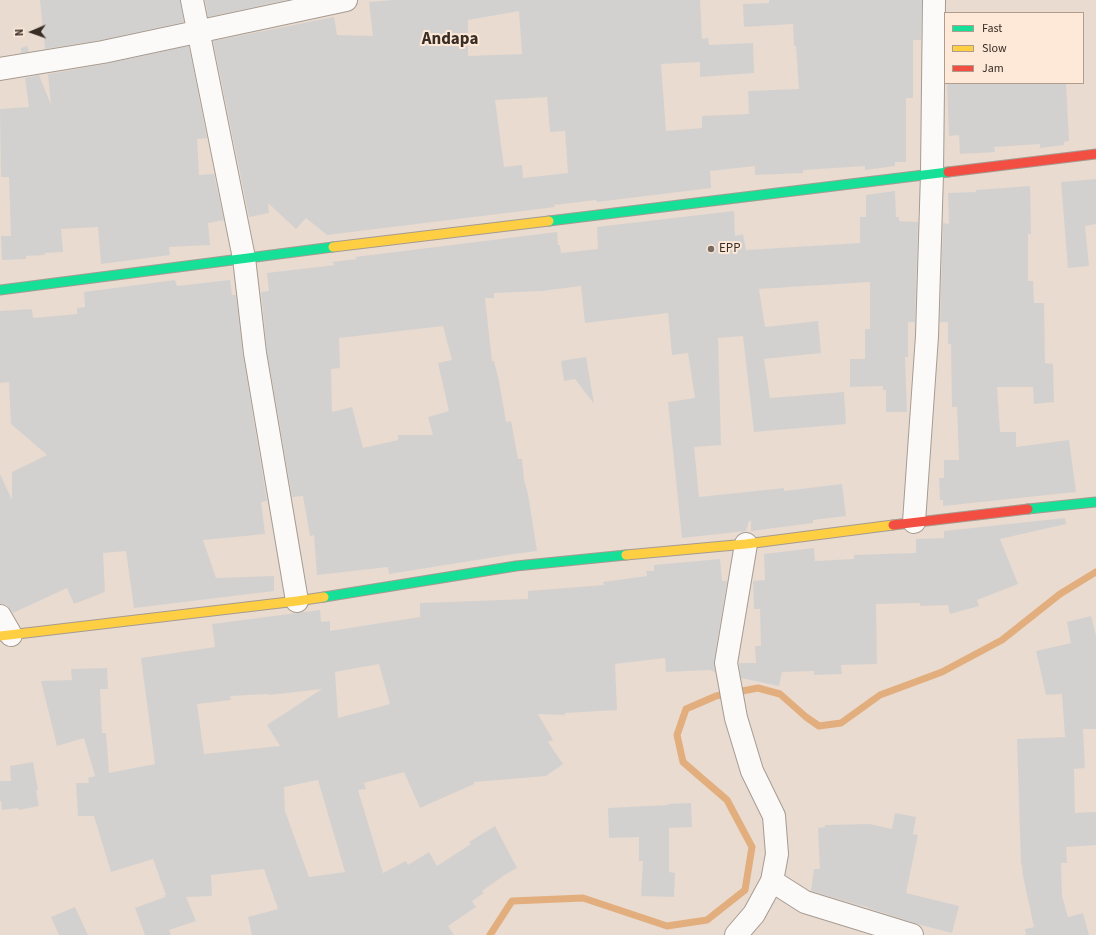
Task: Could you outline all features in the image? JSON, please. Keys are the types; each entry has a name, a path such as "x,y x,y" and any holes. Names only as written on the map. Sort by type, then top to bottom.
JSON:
{"street":[{"path":"192,0 244,258 255,353 297,601"},
{"path":"0,69 103,52 346,0"},
{"path":"914,522 927,336 932,174 934,0"},
{"path":"0,290 244,258 1096,154"},
{"path":"0,616 6,636 297,601 516,566 746,544 914,522 1096,502"},
{"path":"736,935 754,914 772,881 777,854 774,816 752,771 736,718 726,663 746,544"},
{"path":"772,881 805,902 912,935"}],"building":[{"path":"40,0 180,0 184,22 101,40 45,49"},
{"path":"205,0 286,0 208,17"},
{"path":"394,0 700,0 702,39 708,38 709,45 753,43 754,73 700,77 700,62 661,64 666,131 702,128 702,116 749,114 748,91 799,89 793,24 744,27 743,4 769,3 769,0 922,0 921,40 913,40 913,98 906,98 906,162 895,162 895,166 865,170 865,166 803,170 803,173 755,175 755,166 710,171 711,188 597,202 596,200 554,205 555,207 327,235 306,218 296,229 268,203 269,213 249,217 213,41 334,17 337,35 373,36 369,2","holes":["519,11 522,54 468,56 468,20","547,97 550,132 565,131 568,173 523,178 522,165 504,167 495,100"]},
{"path":"27,46 29,52 21,53 21,48"},
{"path":"189,46 207,138 197,139 199,175 214,174 224,220 208,223 210,245 169,247 170,255 101,264 98,227 61,229 63,252 26,256 26,259 2,260 1,236 11,236 9,177 1,177 0,109 29,107 25,78 39,75 51,105 48,74 105,64"},
{"path":"947,84 1066,84 1069,141 1064,142 1064,145 1040,148 1040,144 994,147 995,152 960,154 959,135 949,136"},
{"path":"1096,179 1096,224 1085,226 1089,266 1068,268 1061,182"},
{"path":"1030,186 1031,234 1028,234 1028,281 1033,281 1034,303 1044,303 1045,363 1053,364 1054,402 1034,404 1033,387 997,387 1000,432 1016,432 1016,447 1069,440 1076,492 943,506 943,500 940,500 939,478 944,478 944,460 959,460 957,407 952,407 951,344 948,344 948,322 940,322 943,223 949,224 948,193 976,192 976,190"},
{"path":"895,191 896,217 899,217 899,221 918,222 915,322 908,322 908,357 905,357 907,412 886,412 886,390 883,390 883,386 850,387 850,359 865,359 865,329 870,329 870,282 759,289 765,327 818,321 821,353 764,359 770,398 844,392 846,424 754,432 743,336 718,338 721,445 694,447 699,497 784,488 784,491 842,484 846,516 813,520 813,523 751,531 751,521 749,521 746,531 682,538 668,402 695,398 688,353 672,355 668,313 585,323 581,286 542,291 494,293 494,298 485,298 492,361 494,361 499,381 506,422 511,421 518,459 522,459 524,480 528,494 537,551 389,574 388,567 317,575 314,535 310,536 303,496 292,497 267,351 261,292 269,291 267,273 335,265 332,262 357,259 355,257 557,232 558,245 560,245 561,253 598,249 597,227 734,211 735,236 743,234 746,250 860,243 860,217 866,217 866,195","holes":["443,326 452,360 438,363 449,411 428,417 433,435 398,435 398,440 363,448 352,407 332,412 331,369 340,368 339,338"]},
{"path":"175,280 177,286 230,280 232,295 236,295 243,355 267,501 261,502 265,534 203,540 216,578 274,576 274,591 134,608 126,551 103,553 105,592 74,604 67,588 13,613 7,605 0,604 0,474 12,500 12,472 47,455 11,424 9,382 0,383 0,311 32,309 33,318 77,314 77,308 85,307 84,292"},
{"path":"586,357 594,404 575,379 564,381 561,361"},
{"path":"1065,518 1066,524 1000,539 1018,584 977,600 979,606 950,614 948,605 920,606 920,603 876,604 877,664 841,665 842,674 814,675 814,671 782,672 779,686 741,678 739,663 756,663 755,646 761,646 760,609 754,609 753,581 765,580 764,554 814,548 815,561 854,559 854,555 916,553 916,539 944,538 944,531"},
{"path":"720,559 722,581 727,581 714,661 715,672 710,670 666,672 665,658 615,664 617,710 565,713 565,715 538,714 553,740 548,742 563,764 546,776 474,782 474,784 420,808 404,772 364,783 366,789 358,790 383,873 406,861 408,865 429,852 437,866 471,844 469,842 495,826 517,868 482,891 484,893 472,901 476,907 448,926 454,935 252,935 248,917 278,909 264,869 211,875 212,896 186,897 196,921 169,930 171,935 145,935 135,908 165,897 164,895 166,895 153,859 111,872 94,816 78,816 76,783 89,783 88,778 95,776 84,738 57,746 41,681 72,680 71,669 107,668 108,689 100,689 102,733 106,733 109,773 155,764 141,658 215,647 212,624 320,610 321,622 330,621 330,631 420,617 420,603 528,599 528,591 604,585 603,582 647,576 646,571 654,571 654,565","holes":["379,664 390,704 338,718 335,672","322,689 267,725 280,746 204,754 197,704 231,700 230,696 269,695","318,780 345,872 309,877 285,811 284,787"]},
{"path":"1091,616 1096,636 1096,729 1083,729 1085,768 1074,769 1075,813 1096,812 1096,845 1066,847 1067,863 1061,863 1062,896 1068,917 1083,913 1089,935 1026,935 1025,929 1034,927 1021,865 1017,739 1065,737 1062,694 1046,695 1036,651 1071,643 1067,622"},
{"path":"33,762 39,806 19,810 18,808 2,810 0,801 0,781 11,781 10,766"},
{"path":"691,803 692,827 669,828 669,872 675,873 674,897 641,896 643,861 639,861 639,837 609,838 608,808"},
{"path":"895,813 916,817 913,834 918,835 906,893 959,906 952,933 917,924 868,907 811,891 814,869 820,869 818,828 825,827 825,825 870,824 892,829"},
{"path":"75,907 88,935 59,935 51,917"}],"waterway":[{"path":"490,935 512,901 583,898 667,926 707,920 745,890 752,847 727,800 683,762 677,735 686,709 716,696 758,688 780,694 806,717 819,726 841,723 880,695 942,672 1002,640 1060,594 1096,572"}],"traffic: fast":[{"path":"549,221 948,172"},
{"path":"0,290 333,247"},
{"path":"1028,509 1096,502"},
{"path":"324,597 516,566 626,555"}],"traffic: slow":[{"path":"333,247 549,221"},
{"path":"626,555 746,544 893,525"},
{"path":"0,636 324,597"}],"traffic: jam":[{"path":"948,172 1096,154"},
{"path":"893,525 1028,509"}],"place":[{"name":"EPP","path":"711,249"}],"district":[{"name":"Andapa","path":"450,40"}]}
